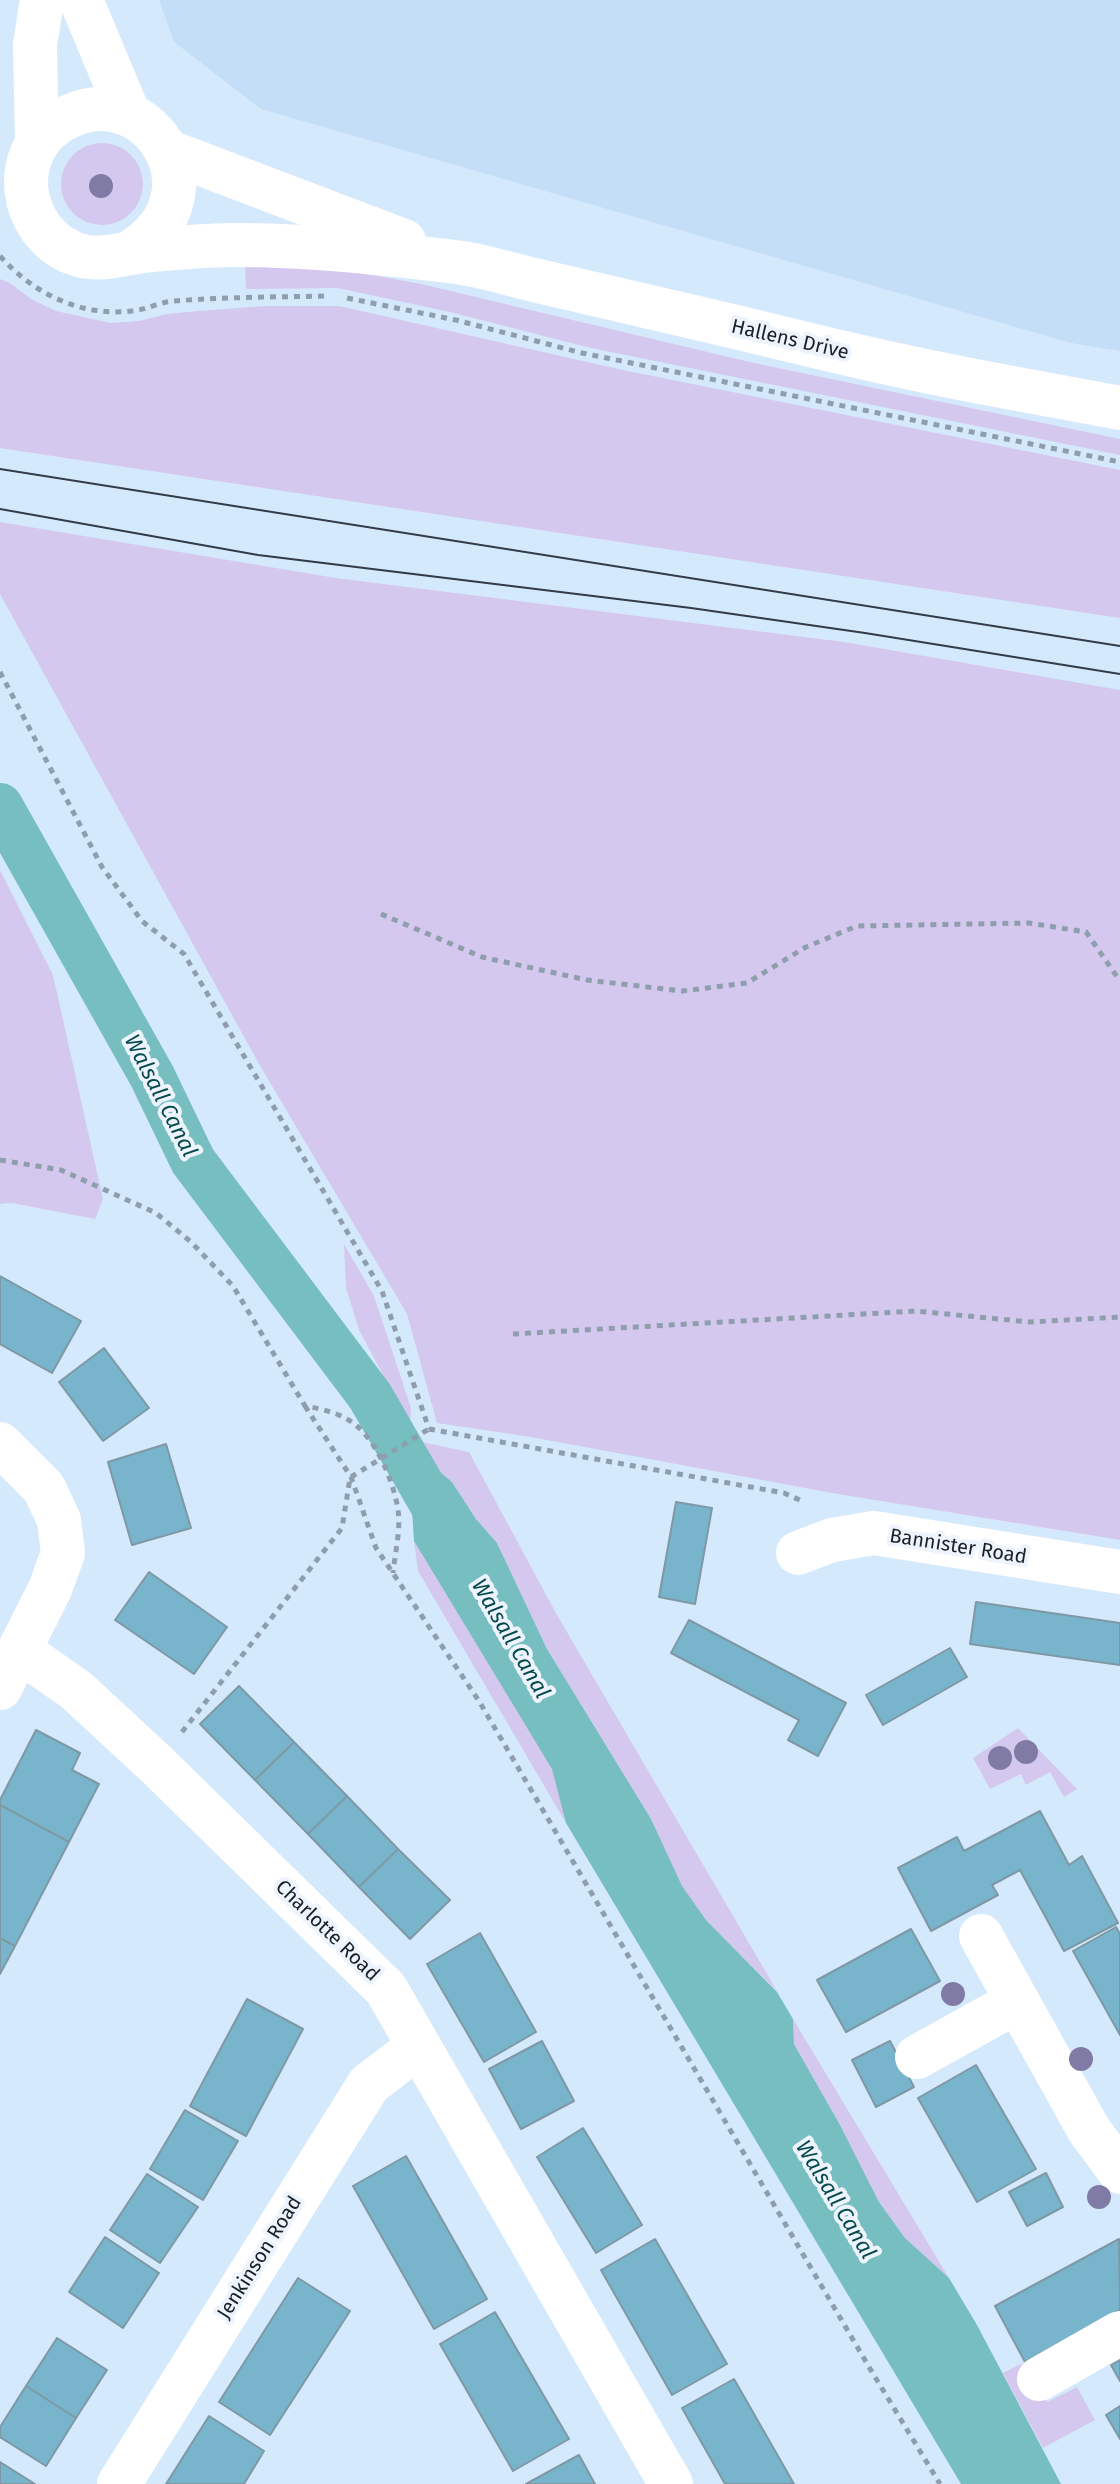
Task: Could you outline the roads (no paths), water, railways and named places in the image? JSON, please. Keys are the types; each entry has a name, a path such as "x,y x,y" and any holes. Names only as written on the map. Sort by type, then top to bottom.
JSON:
{"street":[{"name":"Hallens Drive","path":"42,0 35,45 37,143 30,159 25,190 31,213 44,233 66,250 93,258 112,258 132,251 227,245 268,246 327,248 461,263 904,367 1120,408"},
{"name":"Hallens Drive","path":"81,0 129,115 156,134 167,151 461,263"},
{"path":"37,143 58,122 72,115 108,109 129,115"},
{"path":"132,251 160,229 170,212 174,171 167,151"},
{"name":"Charlotte Road","path":"0,1444 44,1488 59,1520 63,1553 50,1589 10,1670 76,1690 386,1989 671,2484"},
{"name":"Bannister Road","path":"798,1553 832,1540 874,1533 1120,1572"},
{"path":"981,1936 1089,2130 1120,2172"},
{"path":"917,2057 1016,2002"},
{"name":"Jenkinson Road","path":"119,2484 369,2084 418,2047"},
{"path":"1039,2379 1120,2333"}],"water":[{"path":"428,1462 452,1482 476,1519 497,1543 547,1649 651,1819 682,1886 706,1920 777,1992 793,2019 794,2044 879,2202 905,2238 949,2278 1061,2484 961,2484 566,1823 552,1769 414,1541 411,1495 404,1478"}],"waterway":[{"name":"Walsall Canal","path":"0,806 152,1076 193,1161 370,1396 444,1524"}],"tram line":[{"path":"0,469 1120,646"},
{"path":"0,509 258,555 691,608 1120,674"}]}
